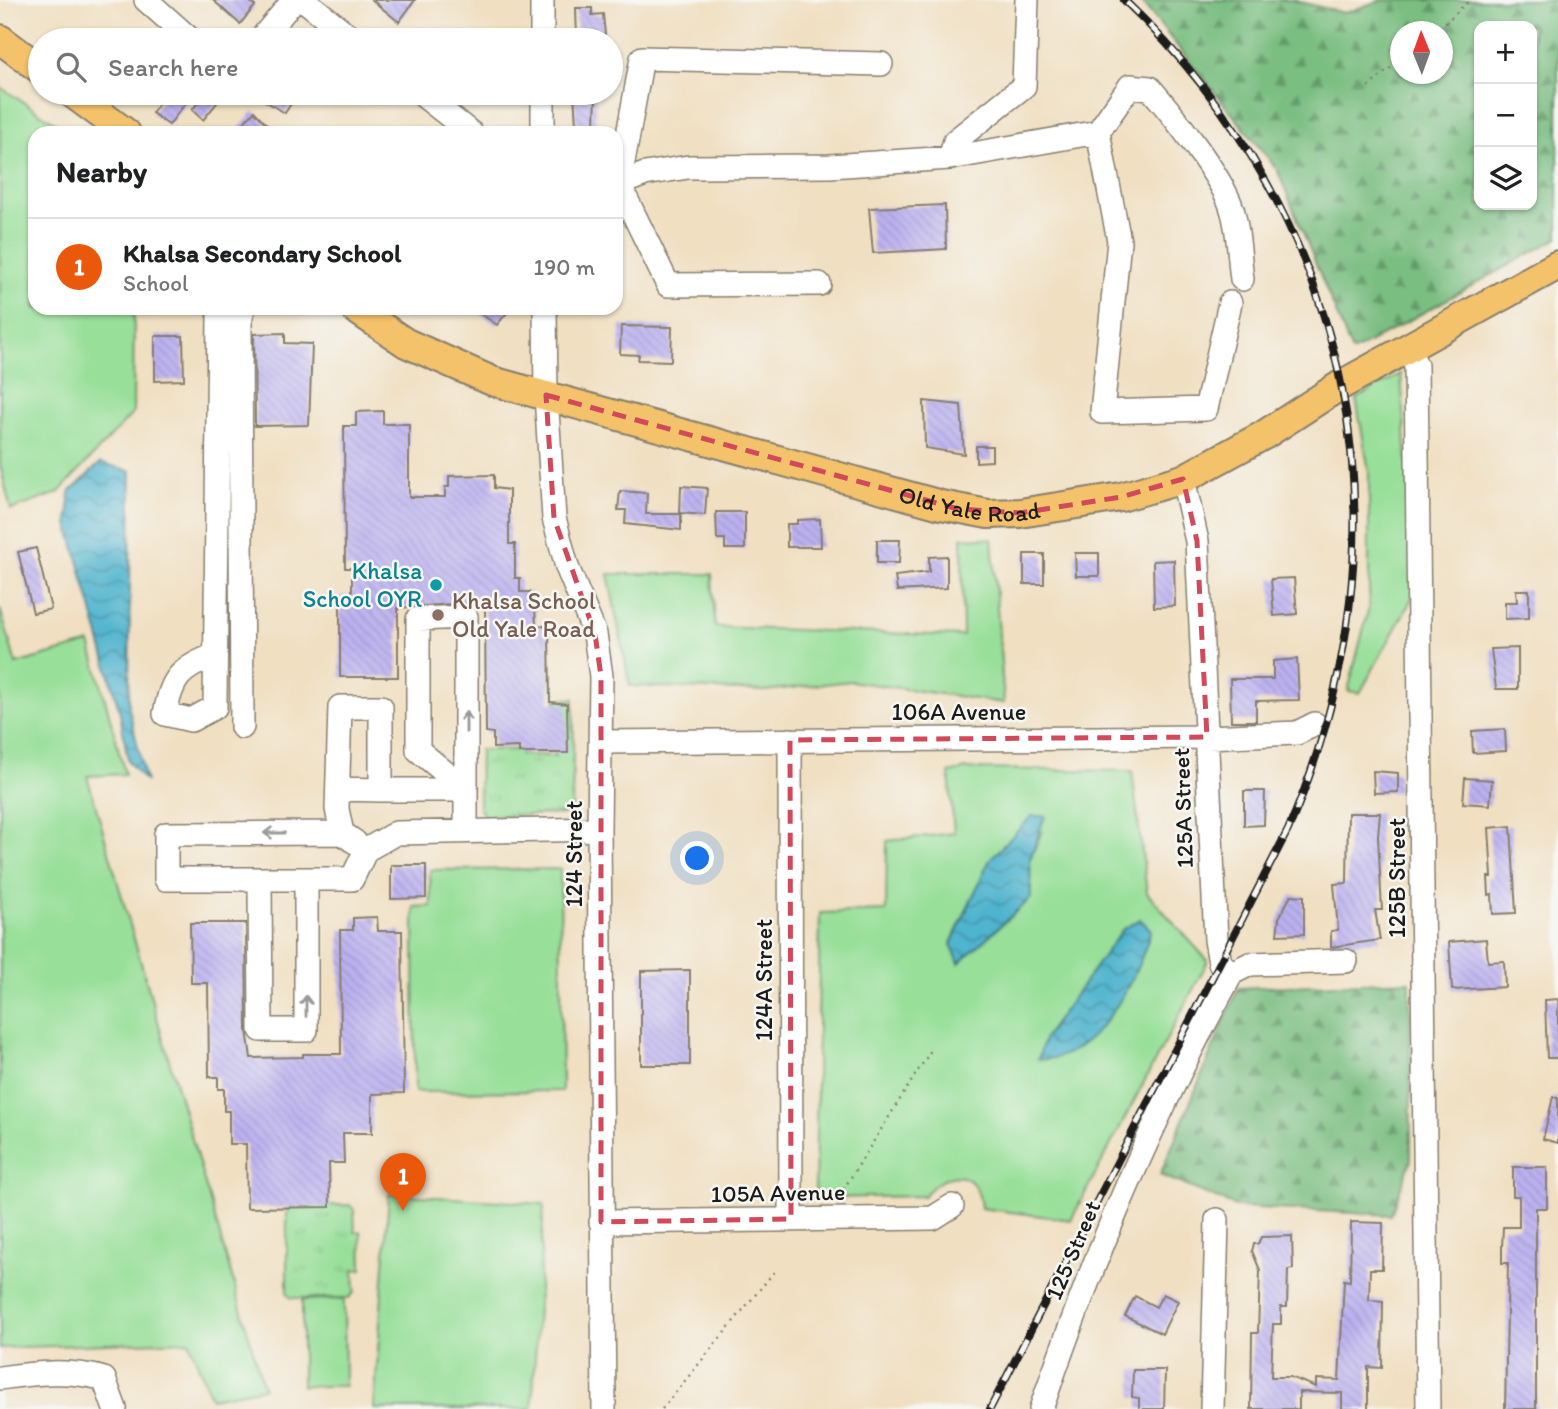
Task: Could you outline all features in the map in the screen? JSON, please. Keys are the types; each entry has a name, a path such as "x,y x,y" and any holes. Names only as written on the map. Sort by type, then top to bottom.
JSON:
{"main road":[{"path":"0,39 28,60"},
{"path":"88,105 117,126"},
{"name":"Old Yale Road","path":"364,315 406,343 455,367 492,381 791,466 941,505 988,514 1031,512 1121,497 1183,479 1264,435 1341,385 1558,265"}],"street":[{"path":"146,0 178,28"},
{"path":"270,28 294,0"},
{"path":"304,0 339,28"},
{"path":"542,0 542,28"},
{"path":"950,158 955,141 1024,86 1027,0"},
{"path":"623,158 642,58 881,64"},
{"path":"623,182 645,174 688,167 830,166 950,158 1098,132 1130,86 1150,88 1166,106 1223,190 1232,209 1242,279"},
{"path":"435,105 462,126"},
{"path":"543,105 543,126"},
{"path":"1098,132 1119,241 1102,412 1206,409 1230,303"},
{"path":"623,194 668,285 819,284"},
{"path":"215,655 219,315"},
{"path":"242,315 242,727"},
{"name":"124 Street","path":"545,315 546,395 554,518 567,567 595,634 601,676 599,830 604,1409"},
{"name":"125B Street","path":"1408,348 1416,365 1429,1409"},
{"name":"125A Street","path":"1183,479 1197,541 1216,940 1220,963 1232,973"},
{"path":"466,790 418,750 418,619 466,617 466,790 466,831"},
{"path":"342,833 337,809 340,707 381,708 381,790"},
{"name":"106A Avenue","path":"601,742 1207,737 1297,733 1315,724"},
{"name":"124A Street","path":"790,740 791,1219"},
{"path":"338,789 466,790"},
{"path":"366,850 342,833 166,834 166,879 352,879 366,850 396,833 599,830"},
{"path":"260,879 261,1030 306,1030 306,879"},
{"path":"1232,973 1250,964 1346,961"},
{"name":"125 Street","path":"1041,1409 1087,1283 1162,1114 1232,973"},
{"name":"105A Avenue","path":"601,1222 933,1218 952,1206"},
{"path":"1212,1409 1217,1220"},
{"path":"0,1378 84,1373 104,1378 115,1409"}],"path":[{"path":"1446,21 1470,0"},
{"path":"1368,86 1390,69"},
{"path":"833,1219 837,1198 933,1047"},
{"path":"662,1409 774,1272"}],"highlighted area":[{"path":"546,395 958,509 1020,513 1121,497 1183,479 1197,541 1207,737 790,740 791,1219 601,1222 601,676 595,634 554,518"}],"green space":[{"path":"1140,0 1293,0 1344,13 1382,0 1558,0 1558,238 1352,352 1277,169"},
{"path":"0,87 60,126 28,126 28,315 134,315 133,413 58,493 11,510 0,465"},
{"path":"1401,374 1416,591 1360,693 1348,691 1369,607 1369,471 1356,399"},
{"path":"962,537 992,539 1004,703 850,681 765,691 630,686 608,574 712,574 715,627 963,636"},
{"path":"0,608 16,664 90,643 125,774 87,776 264,1388 211,1398 189,1341 0,1348"},
{"path":"556,699 574,699 572,814 484,816 479,807 480,750 520,750 521,755 555,756"},
{"path":"966,769 1132,771 1147,893 1208,961 1071,1220 981,1208 974,1185 960,1176 942,1181 924,1196 821,1198 815,1191 820,913 886,911 887,841 954,833 949,773","holes":["1042,832 1030,859 1031,898 959,962 951,943 991,859"]},
{"path":"560,869 562,1091 415,1092 414,907 431,906 430,870"},
{"path":"1410,981 1411,1160 1391,1215 1238,1207 1160,1175 1238,988"},
{"path":"389,1194 544,1204 532,1409 374,1409"},
{"path":"350,1205 354,1210 355,1232 361,1232 362,1269 354,1270 355,1292 349,1298 291,1298 287,1293 287,1211 290,1206"},
{"path":"344,1299 345,1386 302,1386 302,1300"}],"water":[{"path":"100,463 131,471 129,708 146,782 128,761 120,713 68,524 70,492"},
{"path":"1032,816 1045,816 1030,859 1031,898 959,963 951,944 990,859"},
{"path":"1140,919 1151,930 1136,971 1111,1014 1078,1048 1059,1057 1038,1059 1045,1037 1122,930"}],"building":[{"path":"213,0 248,0 255,6 240,24"},
{"path":"372,0 415,0 399,22"},
{"path":"576,8 592,8 592,15 603,14 604,28 577,28"},
{"path":"158,105 184,105 169,125 152,113"},
{"path":"196,105 215,105 203,120 192,110"},
{"path":"272,105 290,105 285,113"},
{"path":"575,105 596,105 595,125 576,125"},
{"path":"254,111 268,126 241,126"},
{"path":"945,205 946,249 873,253 869,208"},
{"path":"482,315 505,315 497,325"},
{"path":"621,326 672,327 671,361 638,360 639,355 620,354"},
{"path":"285,333 285,343 312,344 309,425 255,426 254,334"},
{"path":"155,336 183,336 184,380 155,381"},
{"path":"924,401 961,405 964,454 925,448"},
{"name":"Khalsa School OYR","path":"383,411 383,424 409,424 409,497 445,497 449,476 494,475 494,488 509,490 509,544 515,544 515,578 520,578 520,592 530,592 530,606 535,606 536,626 549,626 550,702 567,704 568,753 519,753 519,747 493,748 493,733 486,732 485,608 465,603 398,608 398,677 340,677 340,596 352,596 352,568 345,568 344,426 356,426 356,412"},
{"path":"976,446 992,446 992,461 976,462"},
{"path":"681,486 707,488 705,515 680,513"},
{"path":"620,491 647,493 646,514 681,514 681,530 625,524 626,510 618,510"},
{"path":"716,512 745,512 745,549 725,549 725,539 717,539"},
{"path":"820,519 821,547 787,547 787,524 797,524 797,520"},
{"path":"877,540 900,540 899,563 877,563"},
{"path":"36,548 51,609 33,613 18,552"},
{"path":"1075,553 1099,553 1099,576 1076,576"},
{"path":"1024,554 1044,554 1044,584 1024,584"},
{"path":"947,556 947,588 897,591 895,576 929,572 929,557"},
{"path":"1174,560 1175,606 1154,607 1153,561"},
{"path":"1294,578 1297,614 1274,616 1271,579"},
{"path":"1516,590 1529,590 1529,618 1505,619 1505,602 1517,602"},
{"path":"1518,648 1518,689 1496,689 1491,649"},
{"path":"1297,659 1299,700 1256,701 1256,721 1231,721 1230,679 1273,679 1273,661"},
{"path":"1505,729 1506,751 1473,753 1472,731"},
{"path":"1373,771 1398,773 1398,792 1374,793"},
{"path":"1465,778 1492,780 1490,805 1463,803"},
{"path":"1244,791 1265,791 1264,825 1244,826"},
{"path":"1348,813 1380,813 1378,836 1382,910 1375,910 1380,940 1331,947 1331,931 1338,930 1334,884 1347,883"},
{"path":"1511,826 1516,913 1493,914 1488,877 1492,877 1489,828"},
{"path":"391,865 426,865 426,898 391,899"},
{"path":"1291,895 1304,896 1304,934 1277,935 1279,918"},
{"path":"377,917 378,931 402,931 404,1093 372,1094 372,1133 343,1133 344,1163 329,1163 330,1207 247,1208 246,1144 229,1144 229,1111 224,1111 224,1089 218,1089 218,1077 209,1077 208,983 191,983 190,923 246,923 247,1030 251,1058 303,1057 303,1054 341,1054 340,930 353,930 353,918"},
{"path":"1486,939 1488,962 1504,961 1505,987 1452,990 1449,942"},
{"path":"690,970 690,1065 641,1065 641,971"},
{"path":"1558,999 1558,1058 1547,1058 1545,1000"},
{"path":"1553,1097 1558,1098 1558,1143 1543,1139"},
{"path":"1513,1167 1547,1167 1547,1208 1536,1208 1536,1409 1505,1409 1508,1263 1502,1263 1502,1247 1503,1227 1519,1227 1519,1196 1513,1196"},
{"path":"1351,1222 1383,1223 1382,1269 1370,1269 1369,1300 1383,1301 1382,1368 1368,1367 1368,1409 1342,1409 1342,1393 1299,1392 1299,1409 1251,1409 1252,1333 1258,1333 1260,1270 1252,1251 1254,1244 1258,1244 1261,1237 1292,1236 1293,1269 1288,1270 1287,1307 1281,1307 1281,1324 1273,1324 1271,1377 1290,1377 1316,1387 1316,1379 1339,1380 1344,1280 1350,1281"},
{"path":"1163,1294 1178,1301 1162,1334 1125,1316 1135,1296 1156,1307"},
{"path":"1133,1370 1165,1370 1164,1409 1139,1409 1139,1398 1132,1397"}],"railway":[{"path":"990,1409 1288,830 1327,719 1349,607 1354,496 1342,388 1312,282 1266,182 1203,87 1124,0"}],"place":[{"name":"Khalsa School OYR","path":"436,585"},
{"name":"Khalsa School Old Yale Road","path":"438,615"},
{"name":"Khalsa Secondary School","path":"403,1211"}]}
